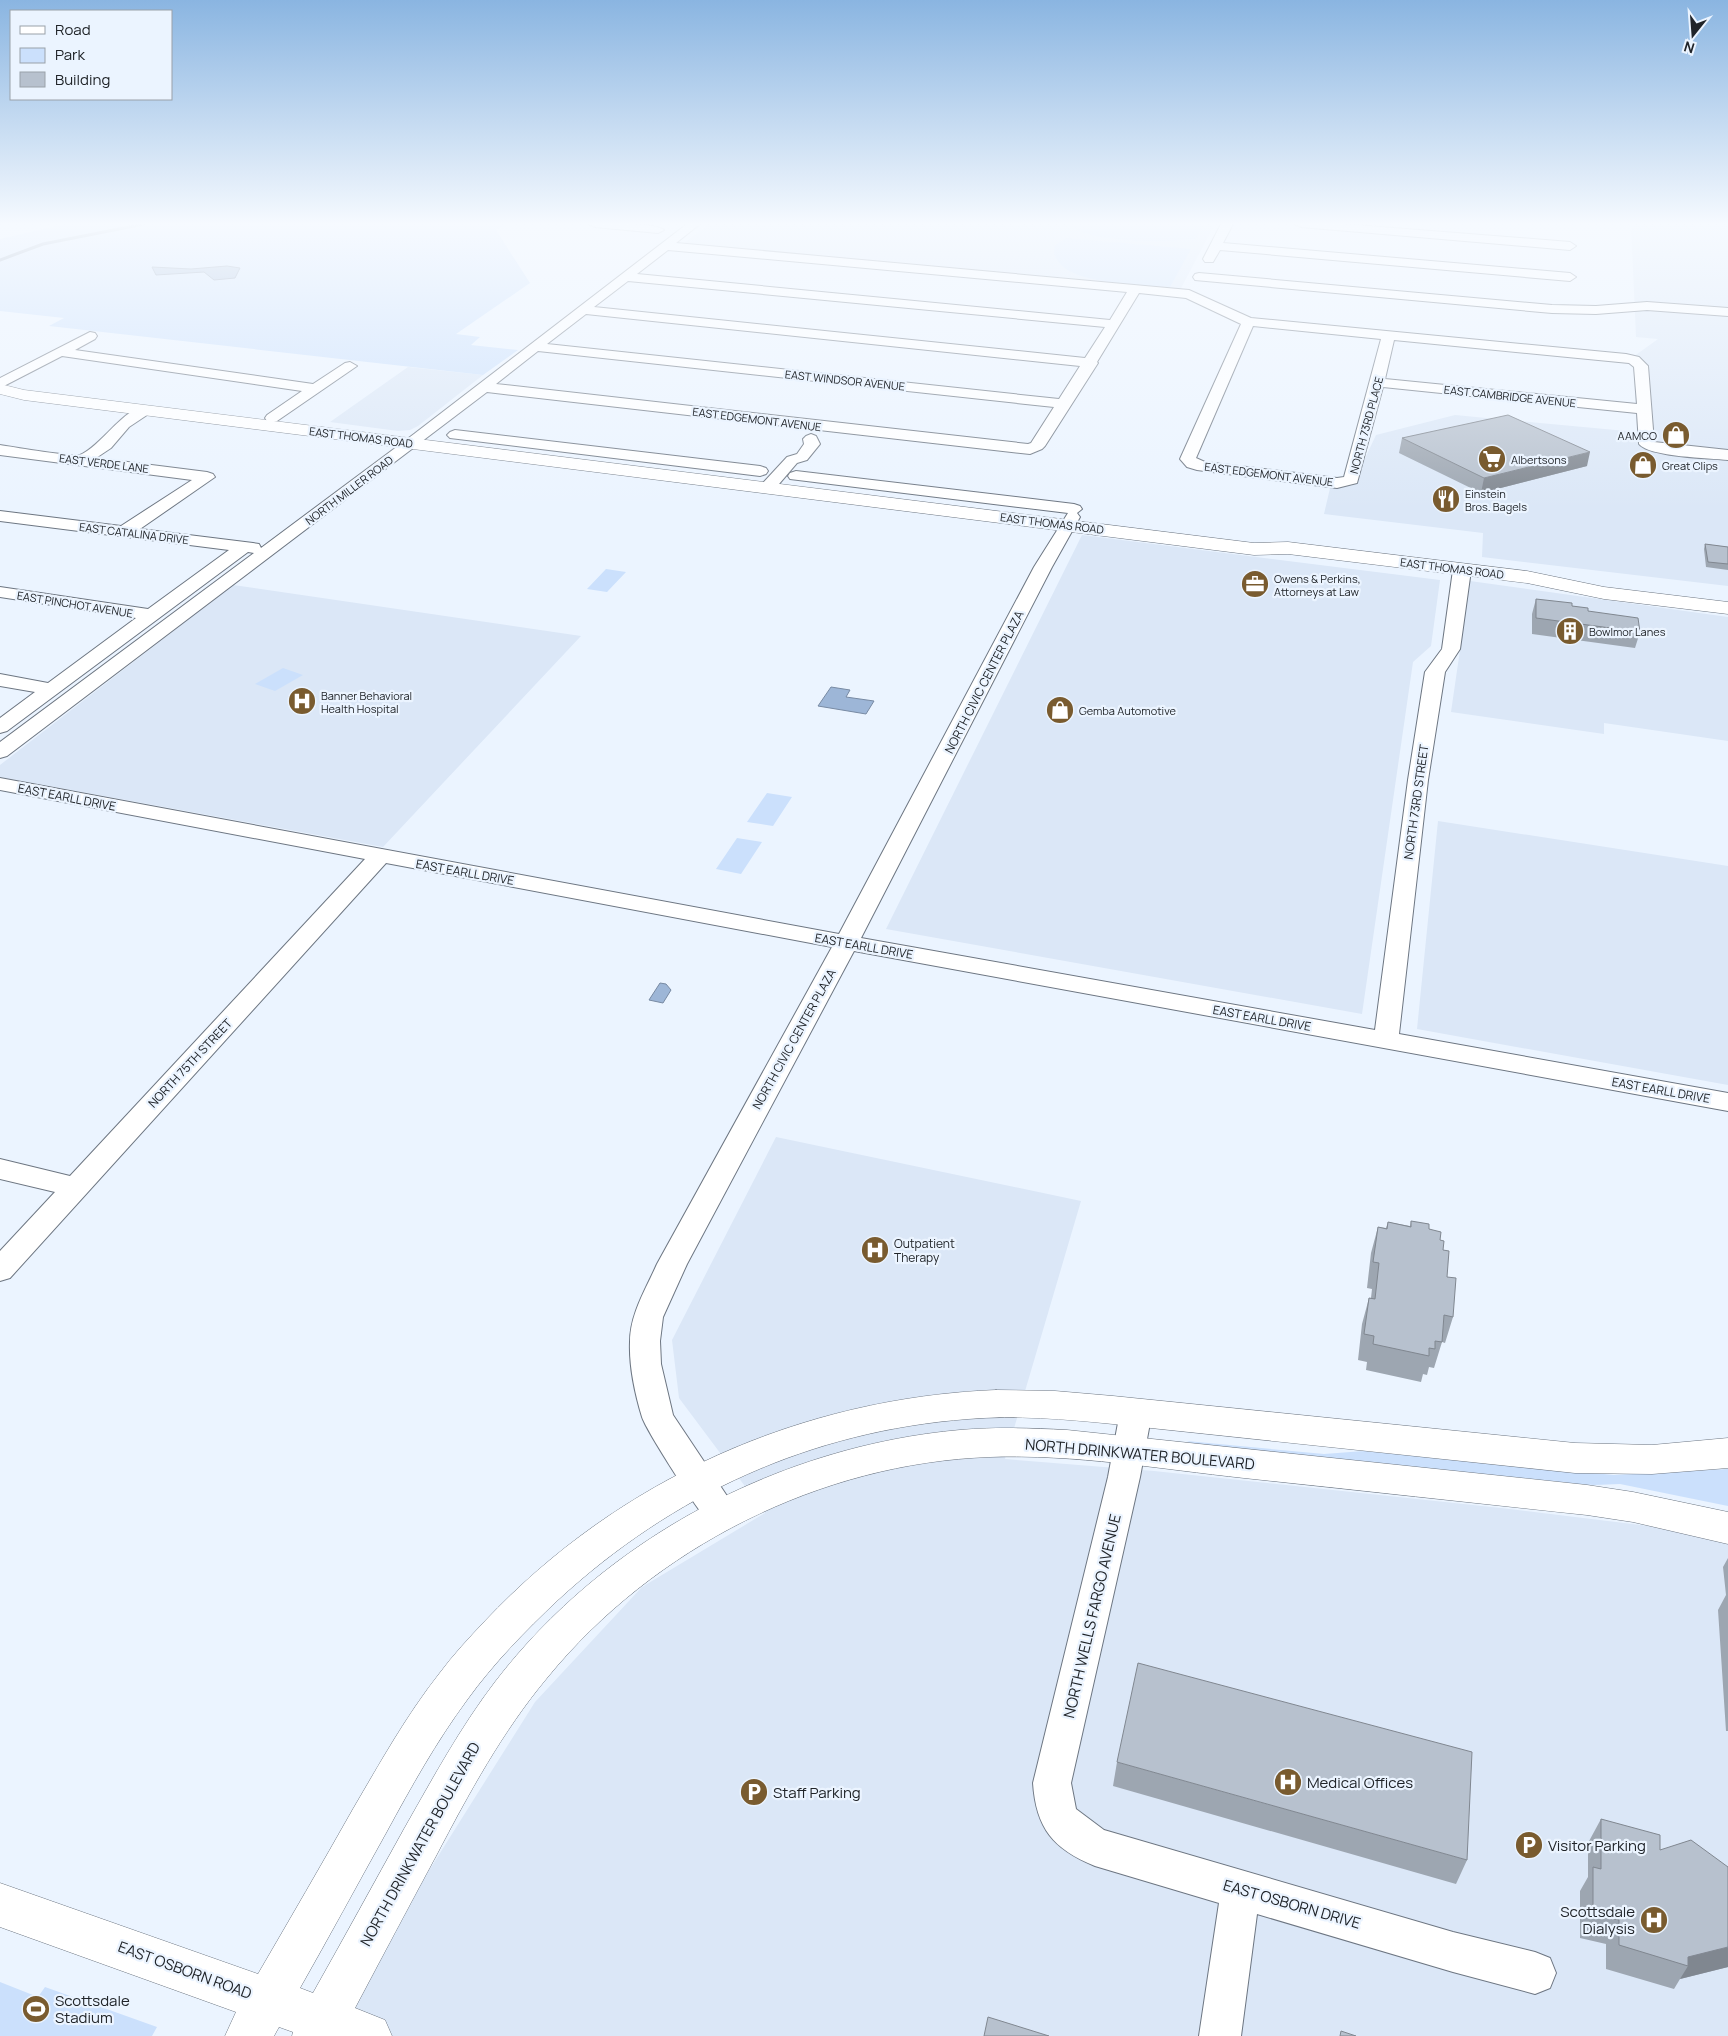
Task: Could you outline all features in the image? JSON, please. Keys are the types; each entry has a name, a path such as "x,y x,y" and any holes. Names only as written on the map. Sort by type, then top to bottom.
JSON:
{"main road":[{"name":"EAST THOMAS ROAD","path":"0,389 24,395 145,410 729,475"},
{"name":"EAST THOMAS ROAD","path":"0,389 35,389 272,418 415,440 521,446 767,480 982,502 1254,549 1288,548 1526,577 1604,593 1728,608"},
{"name":"EAST THOMAS ROAD","path":"821,486 1071,517"},
{"name":"EAST THOMAS ROAD","path":"1526,577 1600,578 1728,594"},
{"path":"258,2018 410,1750 438,1707 468,1667 531,1599 569,1565 642,1512 697,1479 755,1454 804,1436 846,1424 903,1413 968,1405 1009,1404 1051,1405 1136,1412 1575,1458 1620,1461 1664,1460 1728,1453"},
{"name":"NORTH DRINKWATER BOULEVARD","path":"319,2028 466,1758 524,1676 557,1638 626,1577 677,1541 722,1514 777,1489 817,1474 858,1462 946,1446 992,1443 1067,1444 1587,1500 1633,1507 1728,1528"},
{"path":"1587,1500 1679,1501 1728,1512"},
{"name":"EAST OSBORN ROAD","path":"0,1905 258,2018 369,2036"}],"street":[{"name":"NORTH MILLER ROAD","path":"0,752 484,388 571,319"},
{"path":"670,319 1090,362"},
{"path":"1061,319 1113,324"},
{"path":"1064,404 1116,319"},
{"path":"1242,319 1248,322 1634,360 1641,366 1646,444 1649,446 1728,455"},
{"name":"EAST EDGEMONT AVENUE","path":"1248,322 1188,460 1193,464 1203,467 1337,483 1346,482"},
{"name":"NORTH 73RD PLACE","path":"1346,482 1352,480 1389,335"},
{"path":"0,384 90,336"},
{"name":"EAST WINDSOR AVENUE","path":"535,347 1064,404"},
{"path":"61,352 150,363 226,377 316,389"},
{"path":"272,418 350,366"},
{"name":"EAST CAMBRIDGE AVENUE","path":"1377,382 1644,409"},
{"name":"EAST EDGEMONT AVENUE","path":"484,388 1030,449 1037,446 1064,404"},
{"path":"82,460 106,445 124,424 145,410"},
{"path":"767,480 792,460 802,457 812,444 811,438 821,426"},
{"name":"EAST THOMAS ROAD","path":"455,435 521,446"},
{"name":"EAST VERDE LANE","path":"0,450 207,477 125,532"},
{"name":"EAST THOMAS ROAD","path":"796,476 821,486"},
{"name":"EAST CATALINA DRIVE","path":"0,516 268,550"},
{"name":"NORTH CIVIC CENTER PLAZA","path":"722,1514 658,1418 646,1364 645,1341 648,1318 657,1294 672,1264 847,942 1071,517"},
{"path":"0,727 244,547"},
{"name":"NORTH 73RD STREET","path":"1386,1040 1418,780 1435,672 1451,649 1462,570"},
{"name":"EAST PINCHOT AVENUE","path":"0,592 150,615"},
{"path":"0,680 50,689"},
{"name":"EAST EARLL DRIVE","path":"0,784 847,942 1728,1102"},
{"name":"NORTH 75TH STREET","path":"0,1270 380,856"},
{"path":"0,1169 76,1187"},
{"name":"NORTH WELLS FARGO AVENUE","path":"1058,1819 1053,1805 1052,1783 1130,1450 1136,1412"},
{"name":"EAST OSBORN DRIVE","path":"1058,1819 1095,1847 1453,1952 1535,1972"},
{"path":"1220,2036 1241,1889"}],"shaded area":[{"path":"1635,319 1728,319 1728,586 1482,557 1483,533 1324,514 1331,484 1352,486 1376,435 1455,415 1637,432 1633,357 1658,339 1636,337"},
{"path":"408,367 483,375 418,426 410,430 398,431 330,422"},
{"path":"1082,535 1440,580 1431,646 1413,662 1362,1014 886,929"},
{"path":"1470,581 1728,617 1728,741 1604,723 1604,734 1451,712"},
{"name":"Banner Behavioral Health Hospital","path":"233,585 581,636 383,847 0,777 0,765"},
{"path":"831,687 850,690 846,697 874,701 866,714 818,706"},
{"path":"1438,821 1728,866 1728,1085 1417,1029"},
{"path":"660,983 666,984 671,990 663,1003 649,1000"},
{"path":"776,1137 1081,1201 1005,1459 1154,1471 1501,1508 1706,1533 1728,1538 1728,2036 333,2036 379,1950 535,1702 642,1587 765,1513 679,1398 672,1340"}],"green space":[{"path":"62,319 478,319 456,334 480,337 471,345 518,350 483,375 49,326"},
{"path":"606,569 626,572 607,592 587,589"},
{"path":"283,668 303,675 275,691 255,684"},
{"path":"767,793 792,797 773,826 747,822"},
{"path":"737,838 762,842 741,874 716,869"},
{"path":"1187,1441 1324,1454 1364,1451 1614,1475 1728,1469 1728,1506 1620,1484 1595,1485 1509,1481 1201,1447"},
{"name":"Scottsdale Stadium","path":"0,1982 38,1997 45,1987 157,2027 152,2036 0,2036"}],"building":[{"path":"1508,415 1590,452 1484,478 1402,438"},
{"path":"1705,544 1728,547 1728,564 1708,562"},
{"path":"1536,599 1572,603 1572,606 1588,608 1588,611 1638,618 1640,632 1536,618"},
{"path":"1411,1221 1429,1224 1429,1229 1441,1232 1440,1240 1444,1241 1443,1250 1449,1251 1447,1277 1456,1278 1453,1317 1444,1315 1442,1342 1435,1341 1435,1349 1429,1348 1429,1356 1373,1344 1374,1336 1364,1334 1369,1298 1375,1299 1379,1263 1373,1262 1378,1227 1387,1229 1388,1222 1411,1227"},
{"name":"Medical Offices","path":"1138,1663 1472,1752 1467,1860 1117,1762"},
{"name":"Scottsdale Dialysis","path":"1601,1819 1660,1835 1660,1850 1691,1840 1728,1867 1728,1947 1688,1957 1688,1966 1619,1945 1619,1920 1593,1914 1593,1867 1601,1869"},
{"path":"988,2017 1049,2036 984,2036"},
{"path":"1341,2031 1356,2036 1340,2036"}],"place":[{"name":"AAMCO","path":"1676,435"},
{"name":"Albertsons","path":"1492,459"},
{"name":"Great Clips","path":"1643,465"},
{"name":"Einstein Bros. Bagels","path":"1446,499"},
{"name":"Owens & Perkins, Attorneys at Law","path":"1255,584"},
{"name":"Bowlmor Lanes","path":"1570,631"},
{"name":"Banner Behavioral Health Hospital","path":"302,701"},
{"name":"Gemba Automotive","path":"1060,710"},
{"name":"Outpatient Therapy","path":"875,1250"},
{"name":"Medical Offices","path":"1288,1782"},
{"name":"Staff Parking","path":"754,1792"},
{"name":"Visitor Parking","path":"1529,1845"},
{"name":"Scottsdale Dialysis","path":"1654,1920"},
{"name":"Scottsdale Stadium","path":"36,2009"}]}
